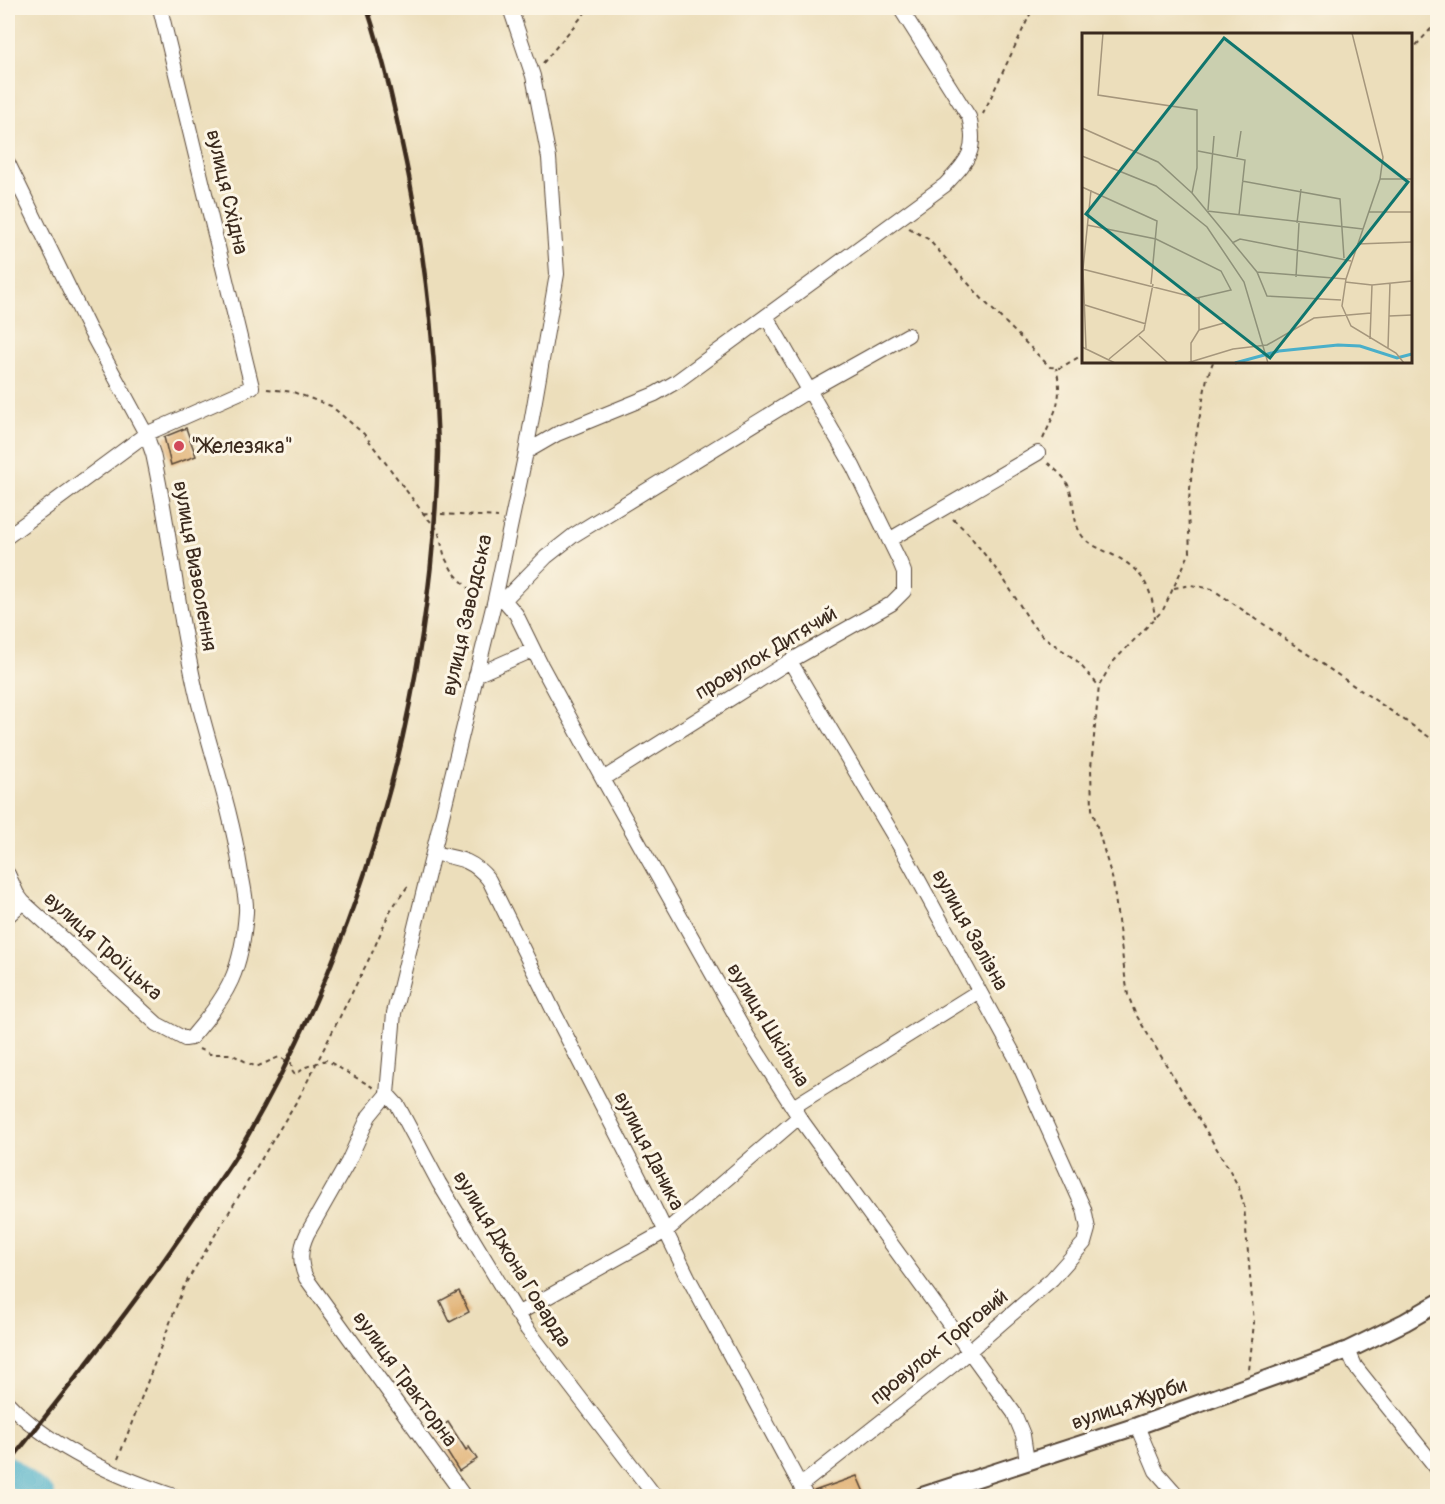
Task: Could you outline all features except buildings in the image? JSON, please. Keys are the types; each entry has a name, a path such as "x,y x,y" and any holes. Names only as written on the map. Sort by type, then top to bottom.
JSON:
{"street":[{"name":"вулиця Східна","path":"160,8 252,387"},
{"name":"вулиця Заводська","path":"387,1094 394,1013 476,675 497,604 557,274 549,158 533,76 510,8"},
{"path":"526,452 557,434 655,394 676,382 945,185 961,167 972,150 974,134 969,117 900,8"},
{"name":"вулиця Визволення","path":"8,163 89,329 146,434 156,468 179,608 198,699 233,827 246,908 240,958 232,982 209,1017 186,1038"},
{"path":"766,316 807,391 853,466 889,540 1038,453"},
{"path":"497,604 546,557 573,535 807,391 908,336"},
{"path":"8,536 146,434 252,387"},
{"name":"провулок Дитячий","path":"603,779 790,661 898,599 904,591 905,582 889,540"},
{"name":"вулиця Шкільна","path":"497,604 516,615 603,779 746,1035 796,1112 1019,1422 1027,1461"},
{"path":"476,675 534,650"},
{"name":"вулиця Залізна","path":"790,661 905,855 1017,1060 1084,1209 1088,1229"},
{"name":"вулиця Даника","path":"433,853 471,862 489,880 688,1277 804,1491"},
{"name":"вулиця Троїцька","path":"8,874 16,894 23,902 157,1024 186,1038"},
{"path":"8,916 23,902"},
{"path":"517,1314 666,1231 796,1112 979,991"},
{"name":"вулиця Тракторна","path":"387,1094 369,1116 348,1162 302,1244 301,1268 464,1497"},
{"name":"вулиця Джона Говарда","path":"387,1094 398,1106 439,1183 517,1314 655,1497"},
{"name":"провулок Торговий","path":"804,1491 1052,1279 1081,1247 1088,1229"},
{"name":"вулиця Журби","path":"927,1496 1247,1388 1348,1350 1405,1322 1437,1303"},
{"path":"1348,1350 1355,1366 1437,1470"},
{"path":"8,1404 54,1440 113,1473 171,1496"},
{"path":"1137,1426 1156,1471 1178,1497"}],"path":[{"path":"533,76 590,8"},
{"path":"974,134 1033,8"},
{"path":"1412,50 1437,21"},
{"path":"896,220 928,239 984,302 1050,367 1060,368 1082,355"},
{"path":"1213,363 1207,378 1194,447 1188,511 1190,552 1164,610 1112,663 1099,686 1091,767 1092,809 1113,881 1121,955 1128,994 1135,1013 1239,1188 1244,1206 1254,1323 1247,1388"},
{"path":"1056,368 1061,386 1059,399 1038,453 1067,482 1075,520 1082,536 1092,545 1126,562 1142,576 1151,591 1155,619"},
{"path":"252,387 293,392 331,406 364,434 438,530 445,558 453,572 497,604"},
{"path":"943,508 967,532 1003,578 1033,626 1044,637 1076,660 1099,686"},
{"path":"423,513 511,518"},
{"path":"1174,588 1191,585 1212,589 1437,743"},
{"path":"113,1473 184,1286 301,1094 372,953 390,911 411,882"},
{"path":"186,1038 194,1046 210,1054 231,1054 256,1067 279,1057 291,1063 295,1075 306,1067 326,1060 365,1084 387,1094"}],"waterway":[{"path":"8,1469 42,1496"}],"railway":[{"path":"8,1464 101,1346 168,1255 234,1159 279,1077 319,993 353,907 382,818 405,728 422,637 433,545 438,452 436,396 423,258 414,204 390,91 367,8"}],"place":[{"name":"\"Железяка\"","path":"179,446"}]}
